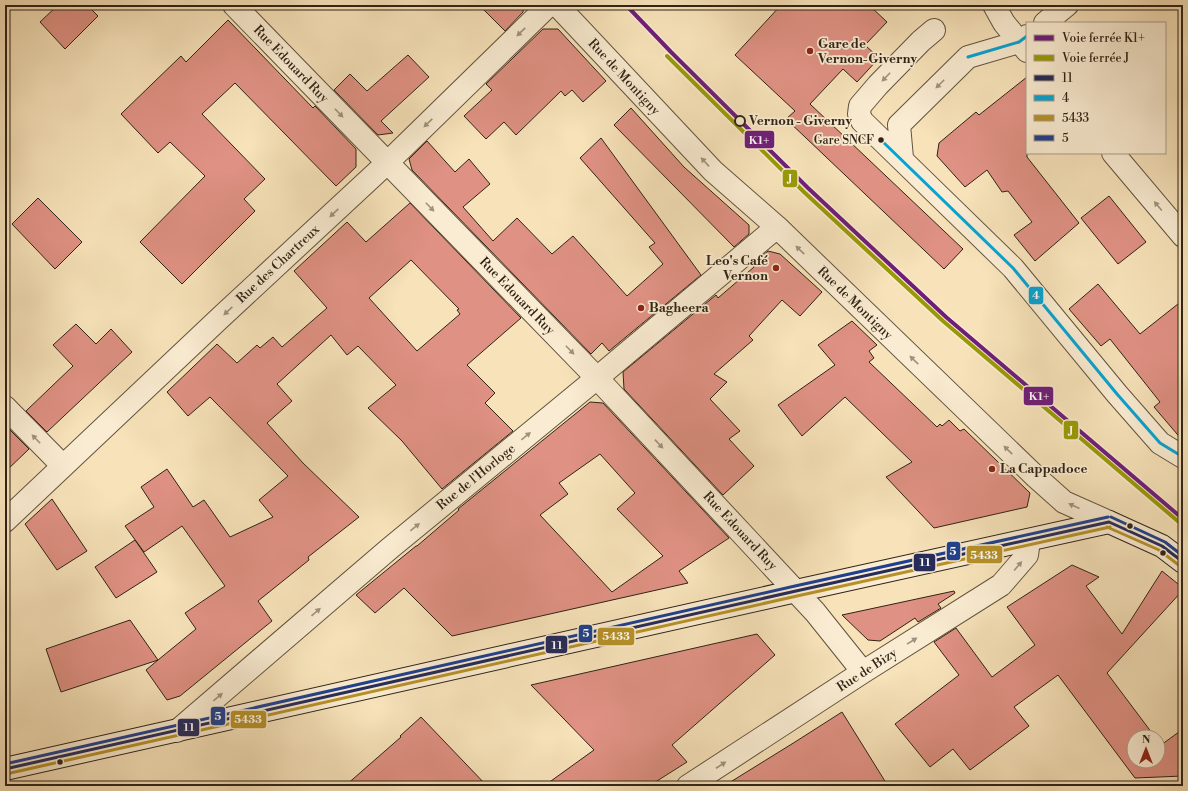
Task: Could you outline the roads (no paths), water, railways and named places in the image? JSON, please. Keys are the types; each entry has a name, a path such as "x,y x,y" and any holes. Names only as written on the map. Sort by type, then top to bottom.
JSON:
{"street":[{"name":"Rue Edouard Ruy","path":"234,5 597,378 796,591 864,672"},
{"name":"Rue des Chartreux","path":"5,521 387,163 549,5"},
{"name":"Rue de Montigny","path":"557,5 713,171 777,227 1036,478 1064,502 1162,546 1183,562"},
{"path":"994,5 1004,23 1024,43"},
{"path":"1046,22 1067,5"},
{"path":"934,30 921,41 878,85 860,106 859,114 862,121 902,158 1013,268 1117,394 1160,443 1183,457"},
{"path":"902,158 899,125 968,57 1024,43"},
{"path":"1114,154 1183,236"},
{"name":"Rue de l'Horloge","path":"178,731 389,549 597,378 777,227"},
{"path":"5,407 63,466"},
{"path":"5,769 1109,522"},
{"name":"Rue de Bizy","path":"688,786 1001,585 1027,555 1029,540"}],"rail line":[{"name":"K1+","path":"626,5 671,52 808,188 946,317 1183,519"},
{"name":"J","path":"667,56 804,192 943,321 1180,523"}],"place":[{"name":"Gare de Vernon-Giverny","path":"810,51"},
{"name":"Vernon - Giverny","path":"740,121"},
{"name":"Gare SNCF","path":"881,140"},
{"name":"Leo's Café Vernon","path":"776,268"},
{"name":"Bagheera","path":"641,308"},
{"name":"La Cappadoce","path":"992,469"}]}
